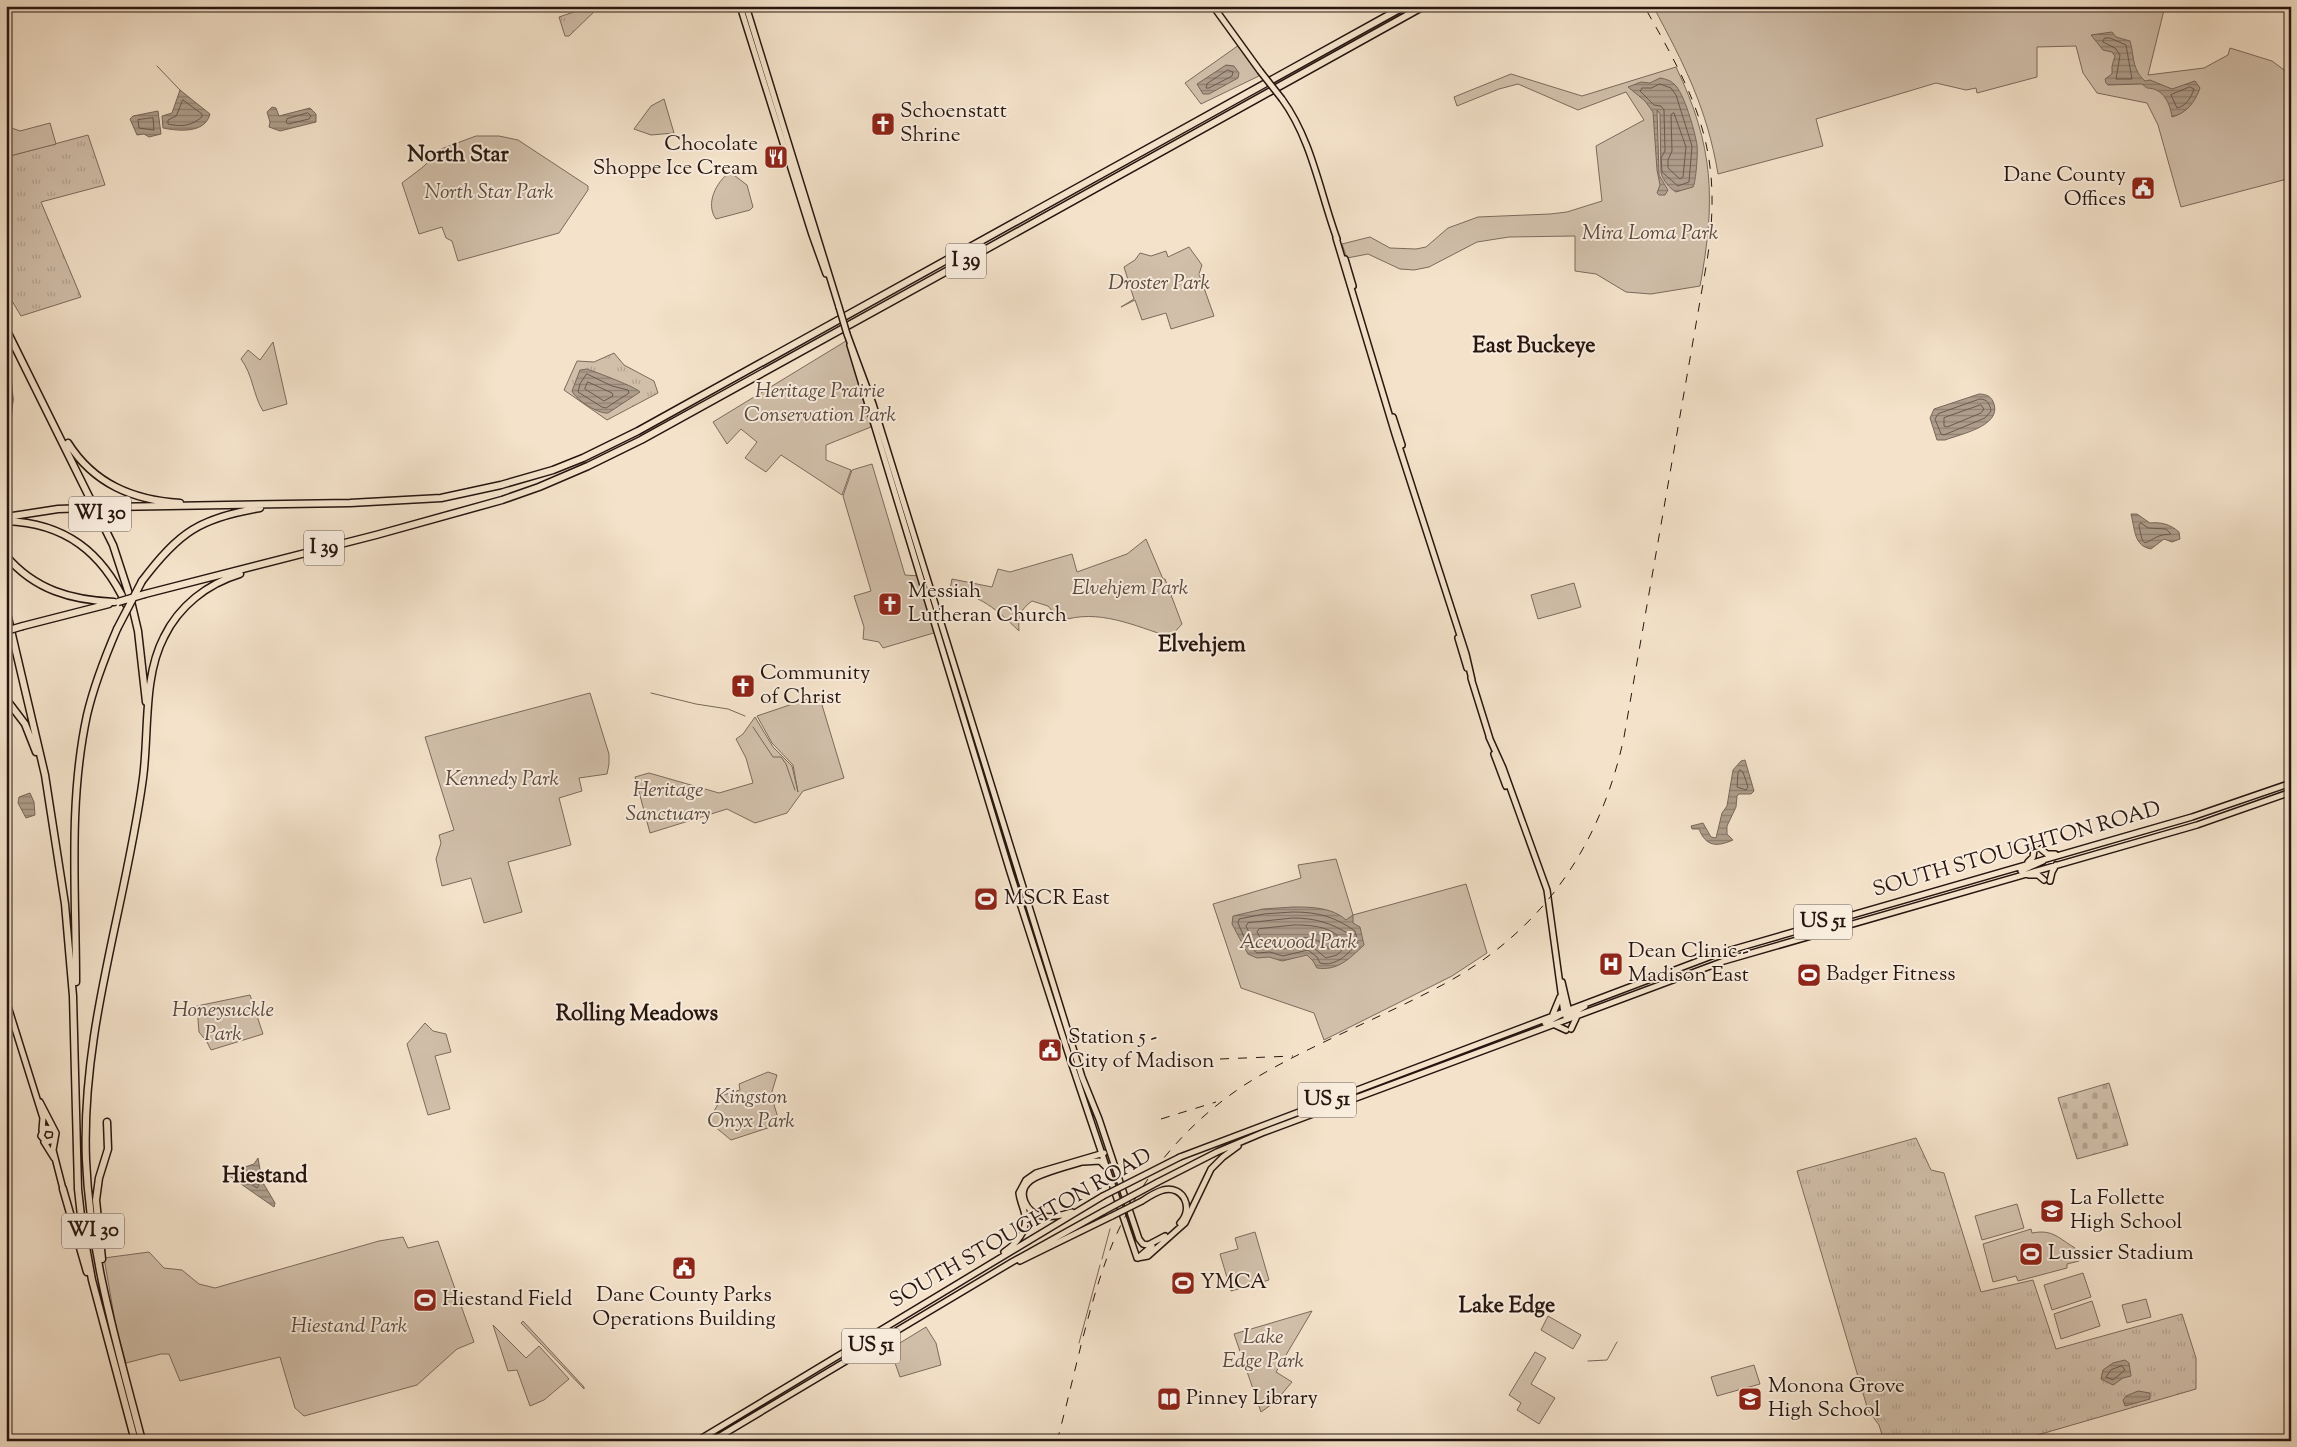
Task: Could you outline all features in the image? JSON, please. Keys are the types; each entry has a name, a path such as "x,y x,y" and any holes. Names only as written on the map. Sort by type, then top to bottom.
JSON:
{"highway":[{"name":"I 39","path":"6,517 58,509 378,502 441,498 518,481 583,458 646,426 1404,6"},
{"name":"I 39","path":"6,631 376,535 539,487 615,453 1424,6"},
{"name":"WI 30","path":"6,329 114,545 130,596 141,650 148,716 140,794 95,1022 86,1131 91,1220 98,1264 113,1330 143,1441"},
{"path":"6,363 9,399 6,434"},
{"path":"36,387 74,453 100,479 124,492 141,498 206,505"},
{"path":"74,1024 76,1009 75,818 79,763 90,702 103,662 117,629 142,581 169,548 199,524 232,512 284,504"},
{"path":"6,521 50,528 70,537 90,551 105,568 120,592 141,650"},
{"path":"148,716 152,679 158,651 177,616 194,598 215,584 232,576 376,535"},
{"path":"6,556 32,580 56,593 82,600 116,602"},
{"name":"WI 30","path":"6,609 45,775 57,842 68,929 74,1024 78,1189 82,1225 92,1280 134,1441"},
{"path":"6,699 20,716 32,740 57,842"},
{"path":"107,1122 108,1149 99,1178 95,1210 113,1330"},
{"path":"63,1189 103,1324"}],"main road":[{"path":"740,6 812,235 836,298"},
{"path":"746,6 813,218 856,371 1010,872 1137,1258"},
{"path":"1213,6 1298,120 1307,140 1319,186 1385,396 1399,433 1408,470 1462,653 1489,737 1503,768 1547,890 1567,1014"},
{"path":"847,334 873,404 1075,1057 1110,1152 1139,1239 1143,1244 1148,1245 1165,1236"},
{"name":"SOUTH STOUGHTON ROAD","path":"712,1441 982,1280 1104,1211 1211,1155 1262,1133 1552,1024 1580,1005 1743,946 2211,811 2291,782"},
{"name":"SOUTH STOUGHTON ROAD","path":"697,1441 1089,1204 1180,1157 1552,1015 1578,1014 1747,954 2203,823 2291,792"},
{"path":"2040,870 2050,861 2087,847"},
{"path":"2041,849 2047,854 2060,855"},
{"path":"2026,864 2032,858 2034,850"},
{"path":"1991,883 2037,866 2045,859"},
{"path":"2024,874 2036,875 2047,880 2057,865"},
{"path":"1501,1043 1633,987 1640,982"},
{"path":"1564,996 1580,1005"},
{"path":"1552,1015 1564,996"},
{"path":"6,1000 44,1123 41,1136 54,1158 63,1189"},
{"path":"1552,1024 1569,1030 1578,1014"},
{"path":"34,1091 56,1134 54,1158"},
{"path":"42,1130 47,1127 54,1129"},
{"path":"1137,1258 1148,1256 1188,1220 1204,1182 1220,1160 1233,1149 1262,1133"},
{"path":"44,1142 50,1143 54,1140"},
{"path":"926,1302 1007,1250 1017,1241 1022,1234 1026,1222 1020,1190 1029,1177 1110,1152"},
{"path":"1089,1204 1062,1215 1042,1216 1030,1210 1024,1198 1025,1187 1034,1178 1102,1154"},
{"path":"1082,1162 1100,1161 1107,1168"},
{"path":"982,1280 1166,1190 1178,1192 1185,1199 1187,1206 1186,1216 1165,1236 1137,1258"},
{"path":"756,1405 760,1412"}],"green space":[{"path":"592,6 600,6 569,36 565,36 559,17"},
{"path":"1653,6 2165,6 2148,75 2204,68 2228,55 2230,48 2272,61 2291,75 2291,178 2181,207 2158,125 2147,103 2097,93 2083,73 2076,46 2037,47 2037,77 1977,93 1976,88 1966,90 1936,83 1816,119 1823,146 1718,174 1708,128 1701,107 1675,47"},
{"path":"1239,45 1261,75 1201,104 1185,83"},
{"name":"Mira Loma Park","path":"1676,67 1698,122 1705,148 1708,174 1708,227 1700,286 1651,294 1626,292 1596,274 1575,271 1575,236 1509,237 1477,242 1429,267 1414,270 1400,269 1368,254 1347,258 1342,244 1370,237 1390,248 1416,249 1426,247 1448,228 1478,217 1567,212 1602,201 1596,146 1644,120 1626,92 1578,110 1518,84 1499,89 1457,106 1454,97 1511,74 1582,96"},
{"path":"664,99 674,133 651,135 634,129 651,106"},
{"path":"50,123 56,144 6,157 6,126 20,131"},
{"path":"88,135 105,185 41,202 81,297 21,316 6,291 6,157"},
{"name":"North Star Park","path":"476,136 499,136 518,140 588,186 588,190 559,233 458,261 452,241 446,238 442,227 419,234 402,183 423,167 441,149"},
{"path":"730,172 747,185 753,207 750,210 716,219 713,213 712,200 720,181"},
{"name":"Droster Park","path":"1189,247 1202,265 1199,274 1214,316 1171,329 1166,313 1142,320 1135,300 1121,307 1134,299 1124,267 1135,260 1140,253 1151,256 1166,251 1168,257"},
{"name":"Heritage Prairie Conservation Park","path":"846,341 871,427 826,445 826,460 851,470 842,495 781,455 766,472 745,458 757,442 741,429 727,444 713,422"},
{"path":"273,342 287,404 263,411 241,359 248,350 260,360"},
{"path":"614,353 624,365 654,381 658,393 607,420 564,390 577,361 594,362"},
{"path":"872,464 905,575 920,576 937,632 883,648 879,642 863,639 864,627 854,596 871,591 843,496 852,470"},
{"name":"Elvehjem Park","path":"1146,539 1163,579 1165,579 1182,624 1170,637 1103,617 1089,616 1061,621 1048,606 1032,601 1021,614 1019,631 988,604 950,589 952,579 992,587 998,569 1010,572 1072,554 1077,572 1127,554"},
{"path":"1574,583 1581,607 1538,619 1531,595"},
{"name":"Kennedy Park","path":"590,693 609,754 607,774 579,778 582,791 559,798 571,845 508,862 522,912 484,923 471,878 442,886 436,859 441,843 439,835 454,830 425,737"},
{"name":"Heritage Sanctuary","path":"819,695 844,778 803,791 787,813 755,823 727,809 650,833 635,777 649,773 719,793 753,783 746,758 736,739 743,734 755,717 773,747 792,766 798,792 793,765 772,743 757,716"},
{"name":"Acewood Park","path":"1336,859 1353,915 1466,884 1487,953 1452,976 1324,1040 1314,1013 1241,988 1213,904 1301,878 1298,865"},
{"name":"Honeysuckle Park","path":"250,995 263,1034 211,1050 199,1032 197,1006"},
{"path":"425,1023 433,1031 446,1034 451,1052 435,1056 450,1109 428,1115 407,1044"},
{"name":"Kingston Onyx Park","path":"768,1072 777,1075 771,1095 780,1124 731,1140 708,1121 720,1101 720,1096 740,1090 739,1084"},
{"path":"2109,1083 2128,1145 2077,1159 2058,1098"},
{"path":"1916,1138 1931,1170 1944,1173 1981,1292 2033,1280 2056,1349 2182,1314 2196,1358 2196,1389 2017,1441 1884,1441 1879,1425 1868,1410 1797,1171"},
{"path":"2017,1204 2024,1228 1982,1240 1975,1216"},
{"name":"Lussier Stadium","path":"2031,1229 2032,1233 2045,1232 2055,1235 2075,1248 2079,1261 2067,1264 2067,1268 2018,1281 2016,1276 1993,1282 1983,1244"},
{"path":"1255,1232 1269,1280 1231,1291 1220,1254 1238,1249 1235,1238"},
{"name":"Hiestand Park","path":"403,1237 408,1248 438,1241 474,1342 457,1349 417,1385 304,1416 295,1408 280,1357 180,1381 169,1354 161,1354 126,1363 116,1327 104,1258 149,1252 164,1268 182,1270 199,1284 215,1288 379,1241"},
{"path":"2083,1273 2091,1297 2052,1310 2044,1285"},
{"path":"2146,1299 2151,1317 2127,1323 2122,1305"},
{"path":"2092,1301 2100,1326 2061,1339 2054,1314"},
{"name":"Lake Edge Park","path":"1312,1311 1276,1372 1292,1382 1275,1402 1261,1412 1234,1334"},
{"path":"1548,1316 1581,1335 1573,1349 1541,1330"},
{"path":"523,1321 584,1387 584,1389 521,1323"},
{"path":"493,1325 526,1358 539,1346 569,1379 544,1400 530,1406 517,1370 508,1371"},
{"path":"926,1327 936,1343 941,1365 900,1377 890,1349"},
{"path":"1535,1352 1546,1358 1531,1384 1555,1398 1539,1424 1517,1410 1521,1403 1509,1395"},
{"path":"1754,1365 1760,1384 1717,1396 1711,1377"}],"water":[{"path":"2112,32 2116,37 2130,41 2134,62 2138,72 2145,81 2150,80 2172,89 2195,81 2200,88 2190,106 2182,113 2172,117 2165,97 2153,89 2147,88 2142,84 2108,85 2105,79 2112,74 2115,56 2112,52 2103,50 2091,35"},
{"path":"1226,65 1234,66 1239,73 1238,78 1209,94 1203,94 1197,84"},
{"path":"1660,78 1672,83 1682,95 1696,139 1697,149 1696,173 1693,187 1676,192 1667,184 1661,173 1660,114 1657,110 1659,175 1668,190 1665,195 1657,193 1660,185 1657,170 1653,112 1645,101 1628,87 1641,82 1650,83"},
{"path":"180,90 210,114 203,125 190,130 163,128 162,116 172,113"},
{"path":"272,107 276,108 279,116 310,108 316,114 316,122 280,131 269,127 270,122 267,112"},
{"path":"158,111 161,134 149,137 144,134 137,135 130,119 133,116"},
{"path":"587,369 640,392 608,413 593,409 574,395 572,391 580,370"},
{"path":"1979,394 1989,396 1992,399 1995,412 1992,418 1969,432 1945,440 1937,440 1930,418 1934,409"},
{"path":"2131,514 2137,514 2150,523 2169,525 2179,532 2180,539 2172,542 2164,539 2151,549 2141,545 2136,536"},
{"path":"1745,760 1754,791 1751,794 1739,794 1737,796 1736,807 1727,826 1727,834 1733,840 1722,844 1713,844 1705,839 1699,829 1692,829 1691,826 1703,823 1711,837 1716,838 1722,813 1727,806 1733,770 1741,761"},
{"path":"30,793 34,802 35,815 26,818 18,803 19,797"},
{"path":"1293,907 1328,910 1346,920 1353,915 1353,923 1360,927 1364,945 1343,963 1331,968 1317,968 1307,955 1282,961 1269,957 1257,958 1248,954 1232,924 1233,916 1263,909"},
{"path":"258,1158 262,1181 275,1203 274,1207 228,1175 233,1171 254,1164"},
{"path":"2125,1360 2129,1363 2131,1376 2123,1378 2113,1385 2101,1379 2103,1370 2113,1363"},
{"path":"2138,1391 2150,1393 2150,1399 2125,1406 2123,1400 2126,1396"}],"waterway":[{"path":"157,66 180,90"},
{"path":"651,693 696,704 728,709 745,716"},
{"path":"753,727 773,757 781,757 786,764 795,790"},
{"path":"1102,1259 1110,1229"},
{"path":"1079,1343 1100,1265"},
{"path":"1588,1361 1607,1360 1617,1342"}],"railway":[{"path":"1057,1441 1087,1323 1108,1255 1134,1201 1168,1152 1211,1110 1259,1076 1305,1051 1446,983 1481,962 1512,937 1539,910 1563,881 1583,848 1600,814 1614,776 1624,737 1707,261 1711,222 1712,188 1709,156 1702,127 1679,70 1644,6"},
{"path":"1220,1059 1293,1056"},
{"path":"1161,1119 1216,1102"}],"place":[{"name":"Schoenstatt Shrine","path":"883,124"},
{"name":"Chocolate Shoppe Ice Cream","path":"776,157"},
{"name":"Dane County Offices","path":"2143,188"},
{"name":"Messiah Lutheran Church","path":"890,604"},
{"name":"Community of Christ","path":"743,686"},
{"name":"MSCR East","path":"986,899"},
{"name":"Dean Clinic - Madison East","path":"1611,964"},
{"name":"Badger Fitness","path":"1809,975"},
{"name":"Station 5 - City of Madison","path":"1050,1050"},
{"name":"La Follette High School","path":"2052,1211"},
{"name":"Lussier Stadium","path":"2031,1254"},
{"name":"Dane County Parks Operations Building","path":"684,1268"},
{"name":"YMCA","path":"1183,1283"},
{"name":"Hiestand Field","path":"425,1300"},
{"name":"Pinney Library","path":"1169,1399"},
{"name":"Monona Grove High School","path":"1750,1399"}],"district":[{"name":"North Star","path":"458,156"},
{"name":"East Buckeye","path":"1534,347"},
{"name":"Elvehjem","path":"1202,646"},
{"name":"Rolling Meadows","path":"637,1015"},
{"name":"Hiestand","path":"265,1177"},
{"name":"Lake Edge","path":"1507,1307"}]}
